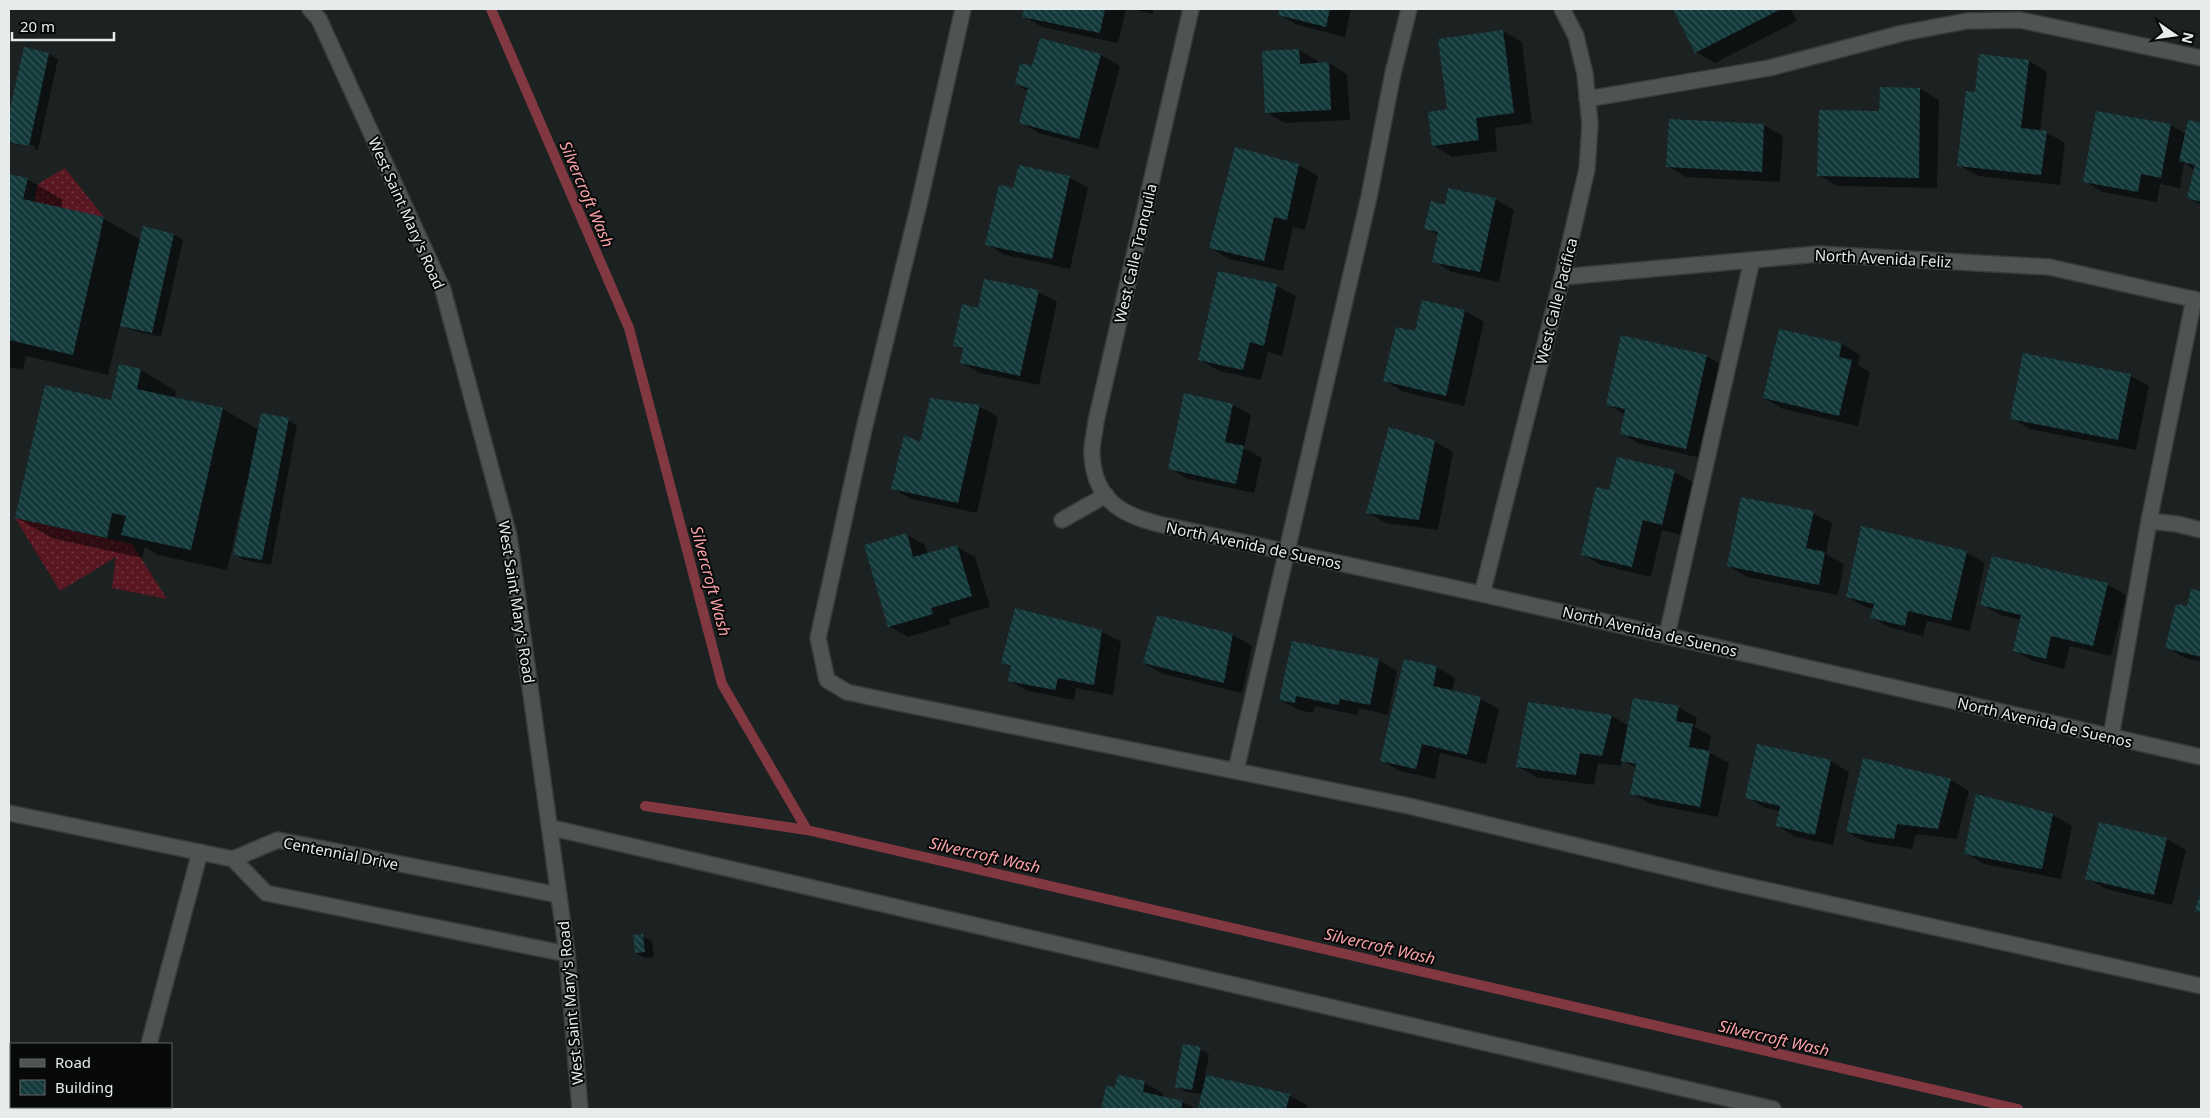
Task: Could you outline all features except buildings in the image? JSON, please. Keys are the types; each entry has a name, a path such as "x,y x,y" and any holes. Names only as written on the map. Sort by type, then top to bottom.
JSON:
{"street":[{"name":"West Saint Mary's Road","path":"310,9 319,19 443,290 509,536 567,954 580,1109"},
{"path":"963,9 919,204 864,429 818,638 827,680 847,692 1409,806 1716,879 2201,986"},
{"name":"West Calle Tranquila","path":"1106,495 1097,480 1092,455 1096,421 1191,9"},
{"path":"1236,770 1366,206 1393,73 1409,9"},
{"name":"West Calle Pacifica","path":"1482,594 1588,169 1590,124 1584,74 1576,36 1562,9"},
{"path":"1587,99 1769,68 1903,33 1967,21 2020,20 2201,58"},
{"name":"North Avenida Feliz","path":"1562,277 1818,254 2049,267 2198,300"},
{"path":"1667,635 1752,260"},
{"path":"2110,737 2149,521 2198,300"},
{"path":"1062,520 1106,495"},
{"name":"North Avenida de Suenos","path":"1106,495 1121,511 1138,520 1667,635 2201,757"},
{"path":"2149,521 2177,524 2201,530"},
{"path":"9,812 233,859 266,893 567,954"},
{"path":"550,829 557,829 1773,1109"},
{"name":"Centennial Drive","path":"233,859 278,840 559,895"},
{"path":"149,1043 200,852"}],"shaded area":[{"path":"65,168 104,217 34,202 38,184"},
{"path":"15,518 132,544 167,599 112,588 116,557 60,591"}],"waterway":[{"name":"Silvercroft Wash","path":"491,9 629,328 722,684 807,830 2018,1109"},
{"path":"645,806 807,830"}]}
